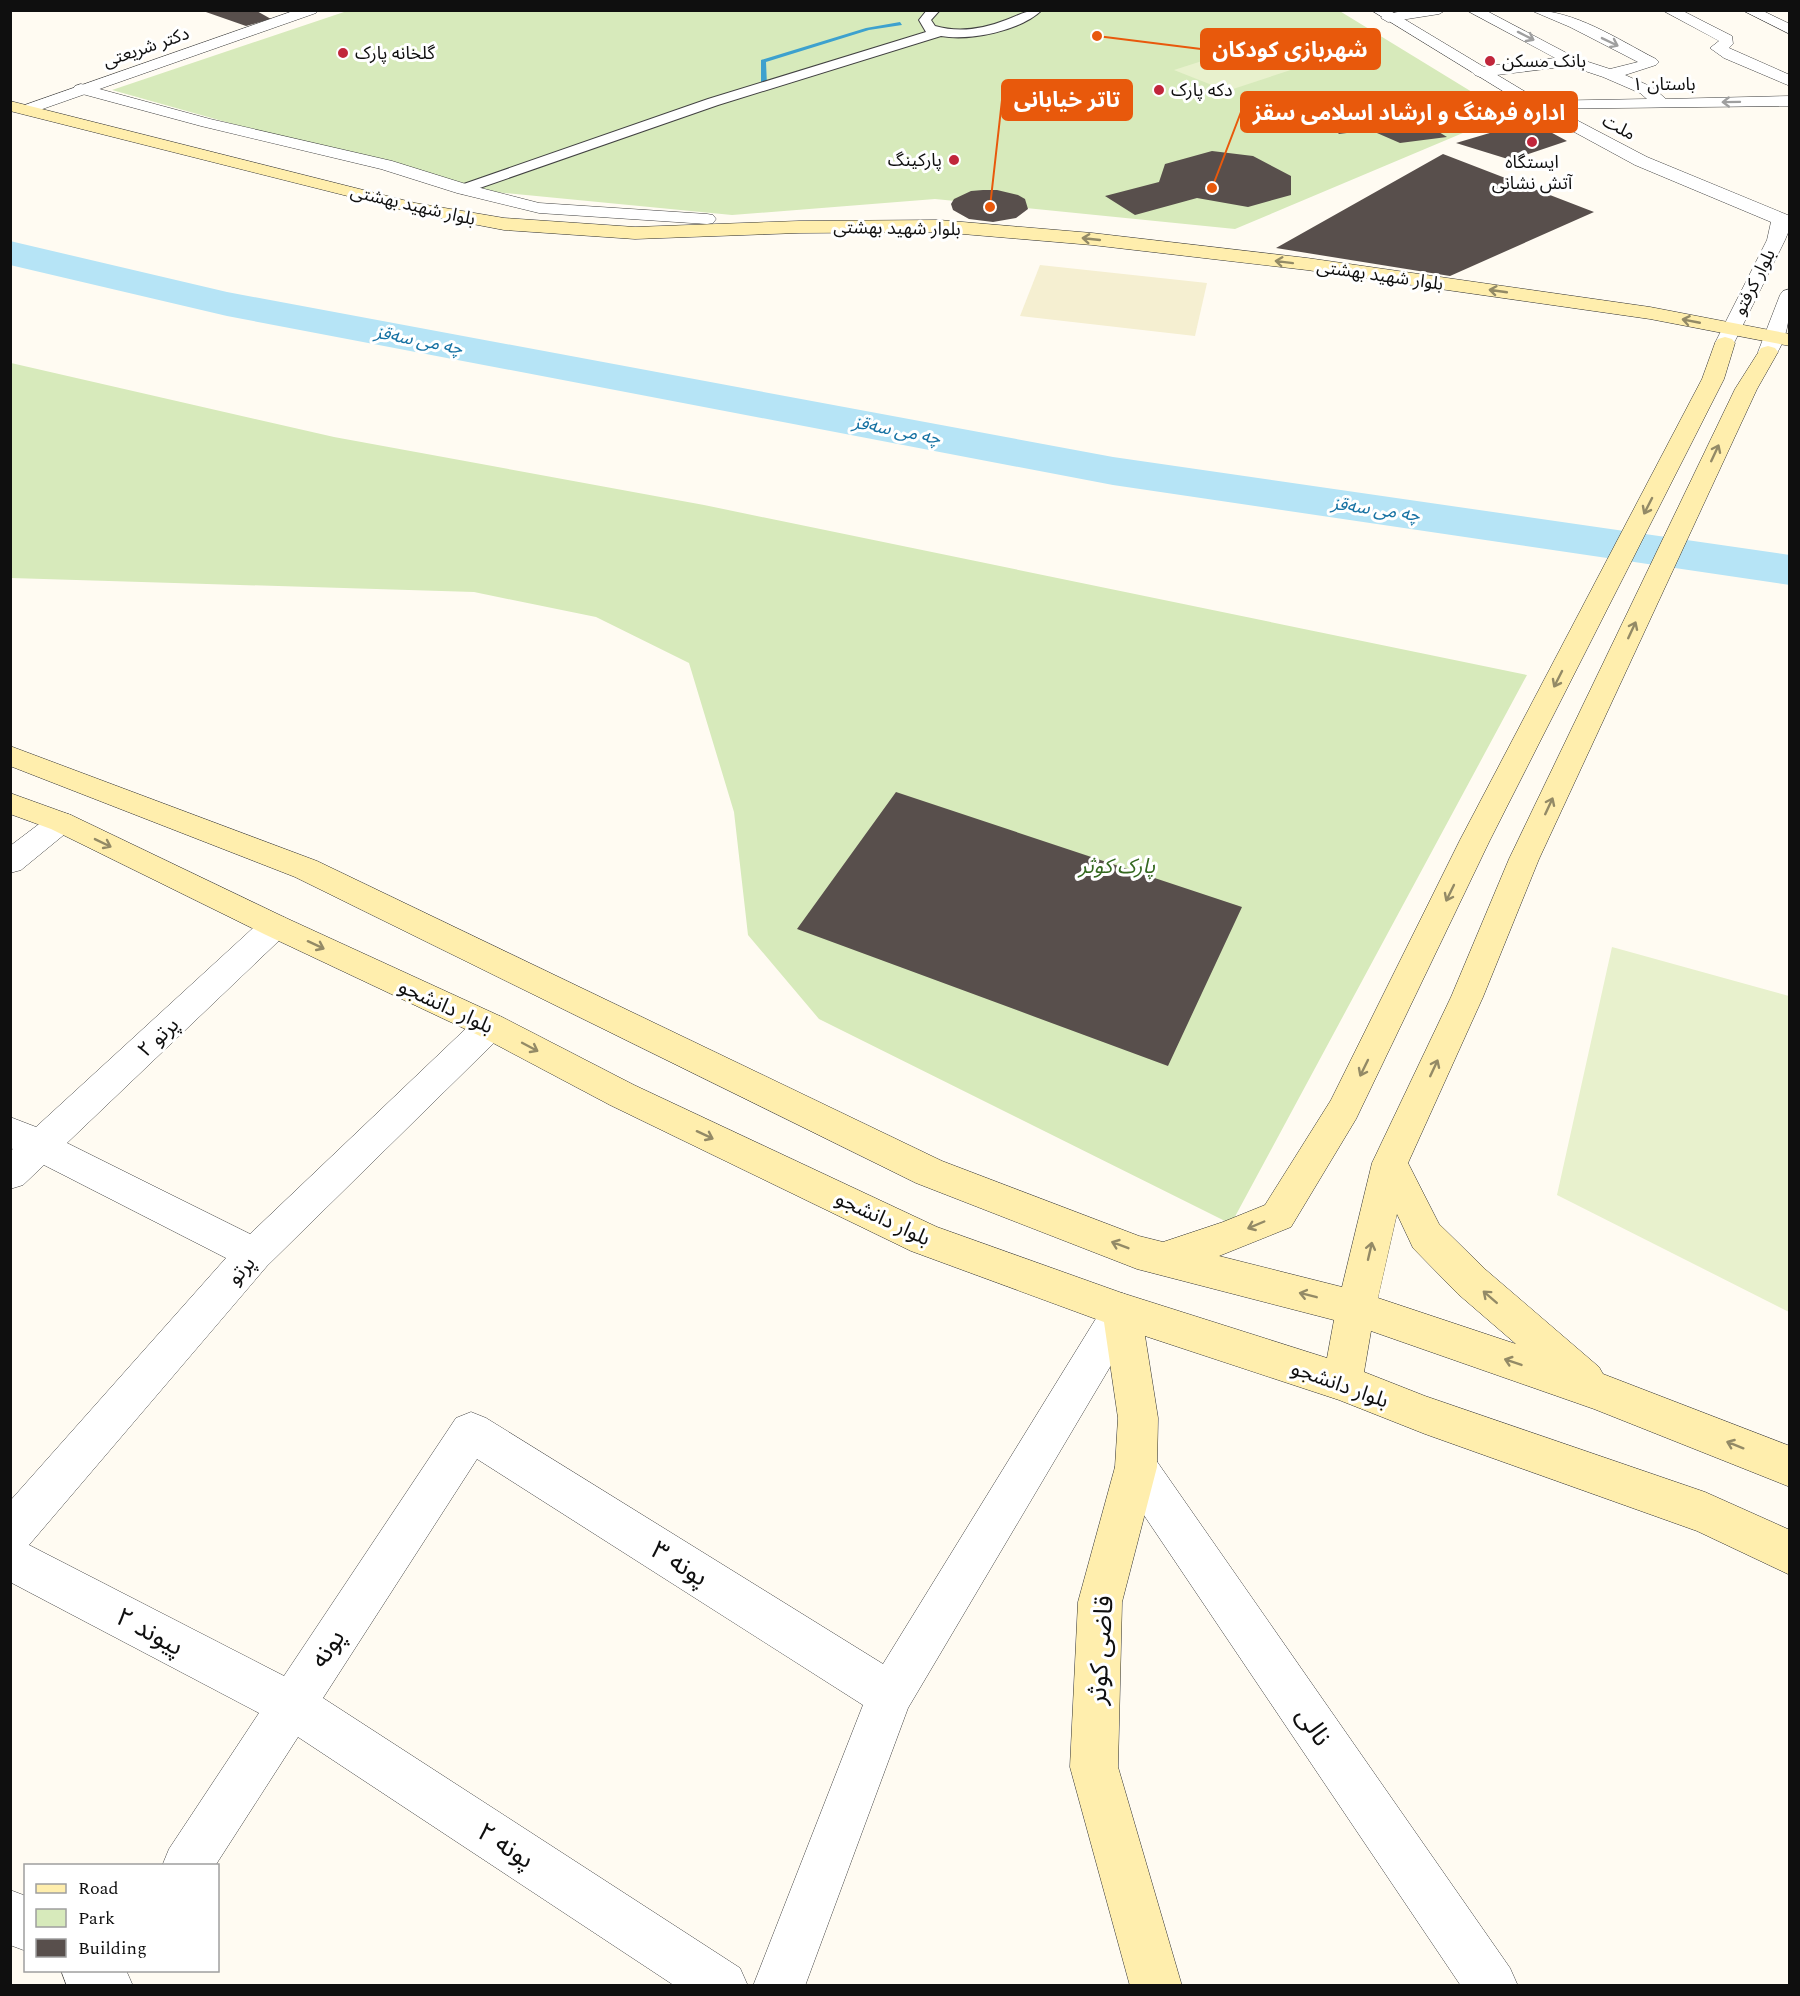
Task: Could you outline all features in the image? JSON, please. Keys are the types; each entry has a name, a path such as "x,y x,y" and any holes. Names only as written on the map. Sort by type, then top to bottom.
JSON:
{"main road":[{"name":"بلوار شهید بهشتی","path":"16,110 415,208 504,224 635,233 799,227 951,227 1092,239 1307,264 1650,313 1728,336"},
{"name":"بلوار شهید بهشتی","path":"10,123 452,232 506,239 658,246 930,239 1279,277 1728,336 1778,343 1790,358"},
{"path":"1164,1258 1232,1236 1278,1216 1344,1109 1475,840 1713,379 1728,336"},
{"path":"1342,1382 1356,1308 1390,1163 1467,997 1524,859 1746,388 1778,343"},
{"path":"17,765 306,869 929,1172 1137,1252 1356,1308 1597,1391 1790,1467"},
{"name":"بلوار دانشجو","path":"10,803 61,822 275,926 490,1026 622,1095 924,1239 1122,1311 1342,1382 1425,1414 1705,1513 1790,1553"},
{"path":"1390,1163 1426,1236 1472,1282 1597,1391"},
{"name":"قاضی کوثر","path":"1122,1311 1138,1418 1136,1467 1100,1602 1094,1767 1156,1986"}],"street":[{"name":"دکتر شریعتی","path":"16,110 81,90 311,10"},
{"path":"934,10 925,20 930,29 939,32 969,33 995,28 1036,10"},
{"path":"1383,14 1439,10"},
{"path":"1473,10 1571,62 1609,74 1646,90 1661,103"},
{"path":"1537,10 1575,24 1651,62 1609,74"},
{"path":"1670,10 1726,39 1726,44 1718,48 1729,55 1790,81"},
{"path":"1749,10 1790,30"},
{"name":"ملت","path":"1383,14 1538,106 1641,161 1785,221"},
{"path":"463,189 713,102 939,32"},
{"path":"1480,72 1571,62"},
{"path":"81,90 207,123 386,165 463,189 539,208 707,219"},
{"name":"باستان ۱","path":"1538,106 1790,100"},
{"name":"بلوار کرفتو","path":"1728,336 1785,221"},
{"path":"1778,343 1790,295"},
{"path":"10,862 61,822"},
{"name":"پرتو ۲","path":"10,1174 26,1139 275,926"},
{"name":"پرتو","path":"10,1534 254,1254 490,1026"},
{"path":"26,1139 254,1254"},
{"path":"779,1986 890,1695 1122,1311"},
{"name":"پونه ۳","path":"471,1432 890,1695"},
{"name":"پونه","path":"187,1864 290,1704 471,1432"},
{"name":"نالی","path":"1136,1467 1492,1986"},
{"name":"پیوند ۲","path":"10,1558 290,1704"},
{"name":"پونه ۲","path":"290,1704 722,1986"},
{"path":"10,1915 24,1925"},
{"path":"87,1972 108,1986 117,1972"}],"shaded area":[{"path":"1040,265 1207,283 1195,336 1020,316"}],"green space":[{"path":"1338,10 1508,114 1235,229 935,199 732,215 463,189 112,90 347,11"},
{"path":"1255,44 1309,64 1227,91 1174,70"},
{"name":"پارک کوثر","path":"11,363 334,437 704,505 1527,675 1231,1224 819,1019 748,935 734,812 689,663 596,617 474,592 11,578"},
{"path":"1612,947 1789,996 1789,1312 1557,1195"}],"building":[{"path":"255,10 271,19 246,26 203,11"},
{"path":"1389,92 1399,102 1418,105 1434,104 1467,122 1438,123 1434,129 1447,137 1400,143 1370,130 1339,134 1323,118 1354,114 1356,107 1342,98"},
{"path":"1530,121 1567,141 1511,160 1456,143"},
{"path":"1212,151 1253,156 1291,176 1291,195 1248,207 1197,198 1135,215 1105,196 1159,182 1165,164"},
{"path":"1443,154 1594,212 1450,276 1276,248"},
{"path":"997,190 1018,195 1025,199 1028,209 1016,218 993,222 969,219 953,210 951,204 954,199 971,191"},
{"path":"896,792 1242,907 1168,1066 797,929"}],"waterway":[{"path":"764,86 763,61 868,29 900,24"},
{"name":"چە می سەقز","path":"10,253 227,304 1113,471 1790,570"}],"place":[{"name":"شهربازی کودکان","path":"1097,36"},
{"name":"گلخانه پارک","path":"343,53"},
{"name":"بانک مسکن","path":"1490,61"},
{"name":"دکه پارک","path":"1159,90"},
{"name":"ایستگاه آتش نشانی","path":"1532,142"},
{"name":"پارکینگ","path":"954,160"},
{"name":"اداره فرهنگ و ارشاد اسلامی سقز","path":"1212,188"},
{"name":"تاتر خیابانی","path":"990,207"}]}
